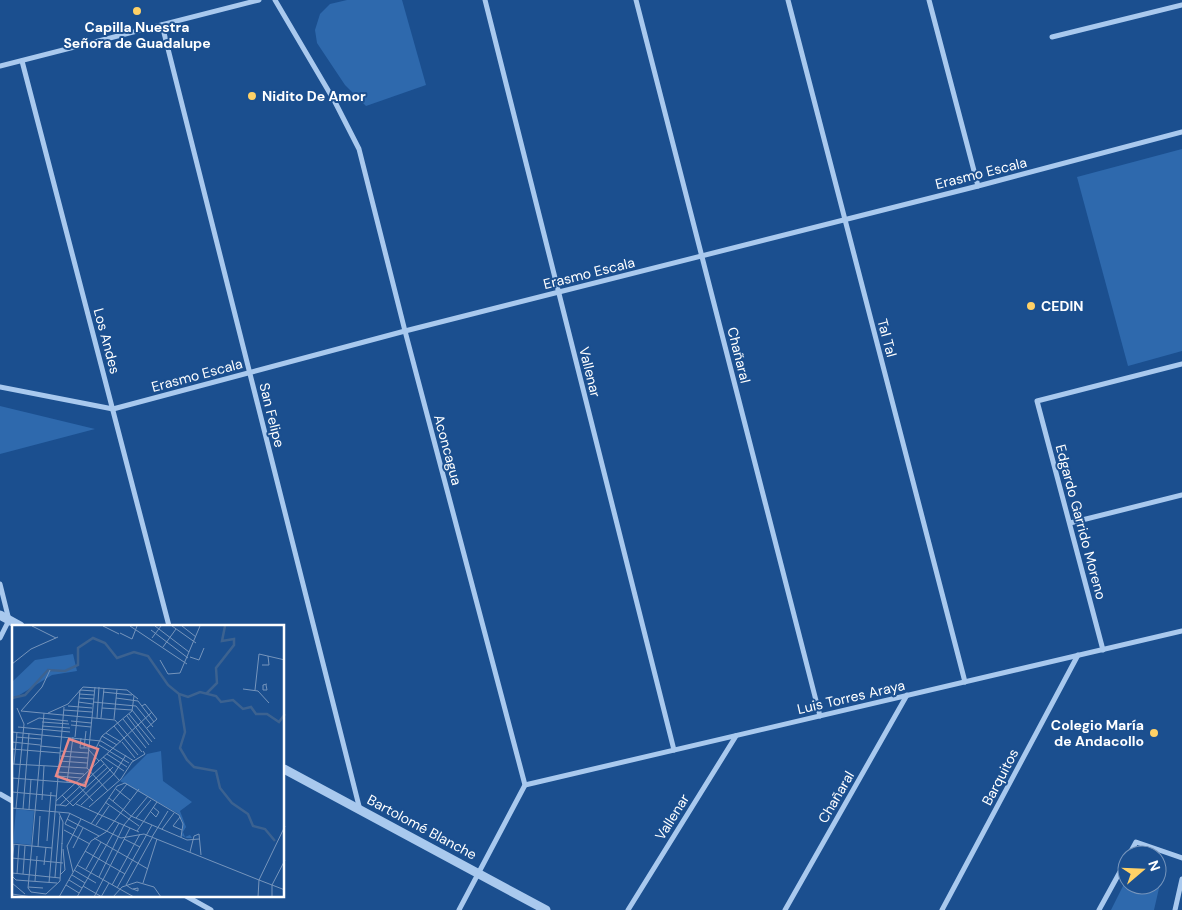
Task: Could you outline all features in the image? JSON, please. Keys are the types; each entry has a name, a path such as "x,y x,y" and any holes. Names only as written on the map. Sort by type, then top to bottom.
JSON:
{"street":[{"path":"0,66 259,0"},
{"name":"Aconcagua","path":"276,0 335,102 359,149 405,331 526,785"},
{"name":"Vallenar","path":"485,0 674,750"},
{"name":"Chañaral","path":"636,0 820,716"},
{"name":"Tal Tal","path":"788,0 965,682"},
{"path":"929,0 978,186"},
{"path":"1052,37 1182,5"},
{"name":"San Felipe","path":"162,25 360,810"},
{"name":"Los Andes","path":"22,61 169,625"},
{"name":"Erasmo Escala","path":"0,387 113,409 405,331 978,186 1182,132"},
{"name":"Edgardo Garrido Moreno","path":"1103,650 1038,400 1182,364"},
{"path":"1070,523 1182,495"},
{"path":"0,584 9,620 0,638"},
{"path":"0,615 18,625"},
{"name":"Luis Torres Araya","path":"526,785 1182,631"},
{"name":"Barquitos","path":"942,910 1078,656"},
{"name":"Chañaral","path":"785,910 907,695"},
{"name":"Vallenar","path":"628,910 736,736"},
{"name":"Bartolomé Blanche","path":"285,770 546,910"},
{"path":"459,910 526,785"},
{"path":"0,794 12,801"},
{"path":"1134,845 1136,842 1145,845"},
{"path":"1167,853 1182,858"},
{"path":"1099,910 1117,877"},
{"path":"1175,910 1182,879"},
{"path":"190,898 211,910"}],"shaded area":[{"path":"347,0 402,0 426,85 366,106 345,85 317,43 315,30 320,14 330,4"},
{"path":"1182,149 1182,351 1128,366 1077,177"},
{"path":"0,406 95,429 0,454"},
{"path":"1118,895 1157,895 1154,910 1111,910"}],"place":[{"name":"Capilla Nuestra Señora de Guadalupe","path":"137,11"},
{"name":"Nidito De Amor","path":"252,96"},
{"name":"CEDIN","path":"1031,306"},
{"name":"Colegio María de Andacollo","path":"1154,733"}]}
